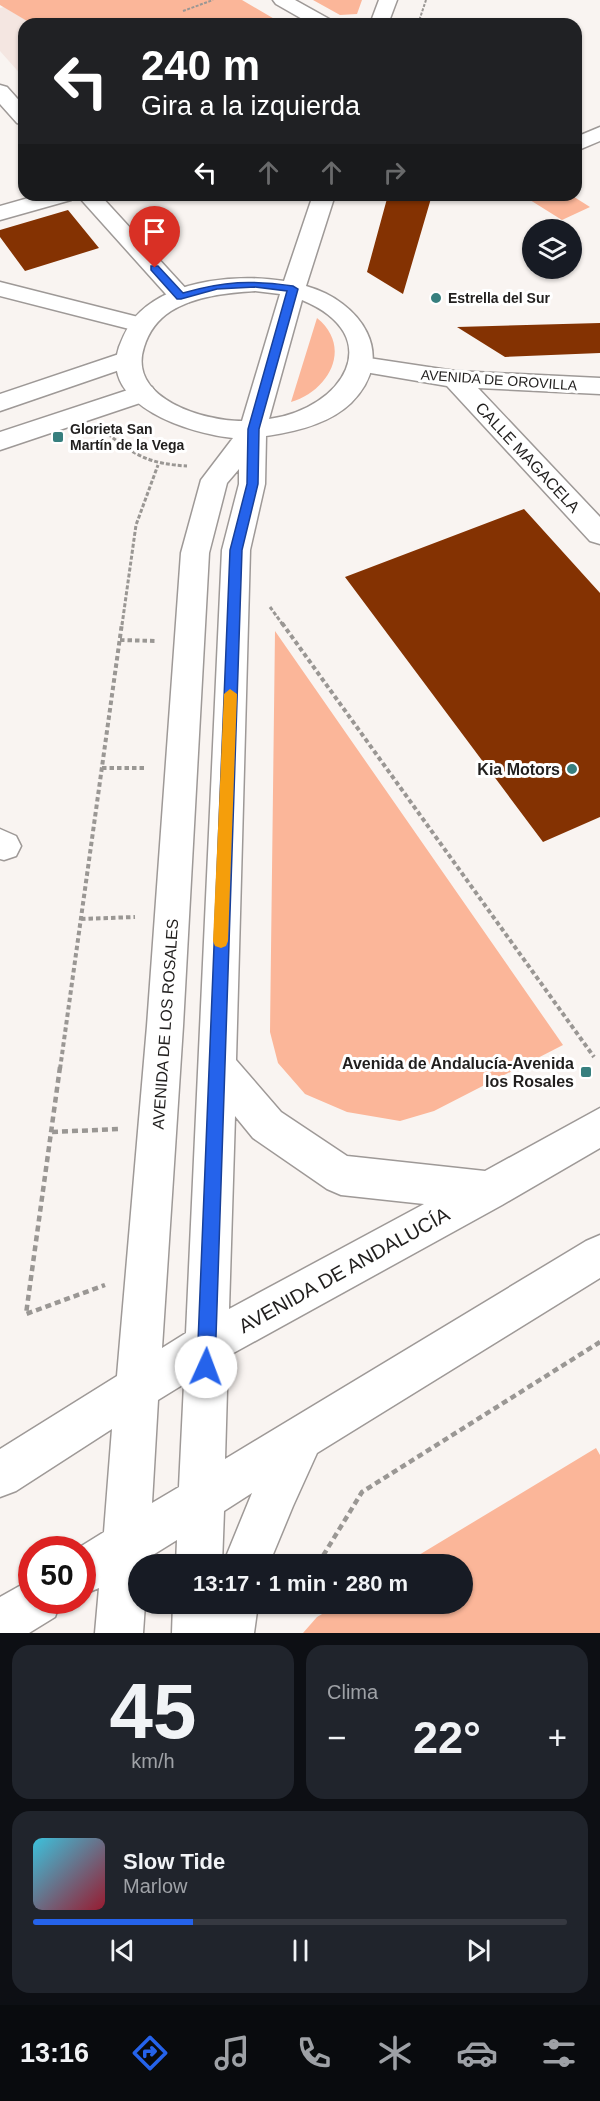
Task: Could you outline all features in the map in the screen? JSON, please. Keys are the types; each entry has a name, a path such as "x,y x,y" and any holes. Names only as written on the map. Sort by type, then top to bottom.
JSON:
{"main road":[{"path":"282,0 314,18"},
{"path":"381,18 388,0"},
{"path":"0,91 18,112"},
{"path":"582,142 600,133"},
{"path":"0,213 42,201"},
{"path":"93,201 181,297"},
{"name":"AVENIDA DE LOS ROSALES","path":"199,1554 236,550 252,484 253,429 293,289 322,201"},
{"path":"255,284 293,289 324,301 348,319 361,341 362,365 350,389 326,409 293,423 253,429 220,428 188,421 162,409 143,393 132,376 128,359 132,342 141,325 158,309 181,297 216,286 255,284"},
{"path":"0,289 141,325"},
{"path":"0,307 32,297"},
{"path":"0,403 128,359"},
{"name":"AVENIDA DE OROVILLA","path":"362,365 455,380 600,386"},
{"name":"CALLE MAGACELA","path":"455,380 600,534"},
{"path":"0,441 143,393"},
{"name":"AVENIDA DE LOS ROSALES","path":"119,1633 165,1038 195,553 214,480 225,469 253,429"},
{"path":"216,1065 267,1125 341,1175 488,1191"},
{"name":"AVENIDA DE ANDALUCÍA","path":"0,1475 206,1345 488,1191 600,1126"},
{"path":"96,1564 600,1255"},
{"path":"250,1554 275,1493 302,1437"},
{"path":"0,1624 18,1613"},
{"path":"196,1633 197,1614"},
{"path":"230,1633 233,1614"}],"path":[{"path":"183,11 213,0"},
{"path":"420,18 426,0"},
{"path":"102,428 131,453 158,465 197,467"},
{"path":"108,1284 26,1314 136,525 158,465"},
{"path":"266,600 594,1057"},
{"path":"120,640 161,641"},
{"path":"102,768 150,768"},
{"path":"81,919 138,917"},
{"path":"51,1132 121,1129"},
{"path":"324,1554 362,1492 368,1487 600,1342"}],"shaded area":[{"path":"0,0 242,0 273,18 22,18 0,5"},
{"path":"313,0 362,0 357,14 340,15"},
{"path":"4,7 22,18 18,18 18,71 0,51 0,8"},
{"path":"532,201 580,201 590,207 560,219"},
{"path":"317,318 328,329 333,342 335,354 332,367 316,388 291,402"},
{"path":"275,631 563,1045 434,1111 400,1121 347,1112 305,1094 278,1063 270,1032"},
{"path":"596,1448 600,1455 600,1633 303,1633 322,1614 473,1614 473,1554 421,1554"}],"building":[{"path":"386,201 430,201 403,294 367,272"},
{"path":"68,210 99,248 25,271 0,237 0,230"},
{"path":"600,323 600,353 505,357 457,327"},
{"path":"524,509 600,593 600,817 543,842 345,577"}],"slow traffic":[{"path":"221,941 230,694"}],"place":[{"name":"Estrella del Sur","path":"436,298"},
{"name":"Glorieta San Martín de la Vega","path":"58,437"},
{"name":"Kia Motors","path":"572,769"},
{"name":"Avenida de Andalucía-Avenida los Rosales","path":"586,1072"}],"route":[{"path":"155,268 181,297 216,286 255,284 293,289 253,429 252,484 236,550 206,1367"}]}
